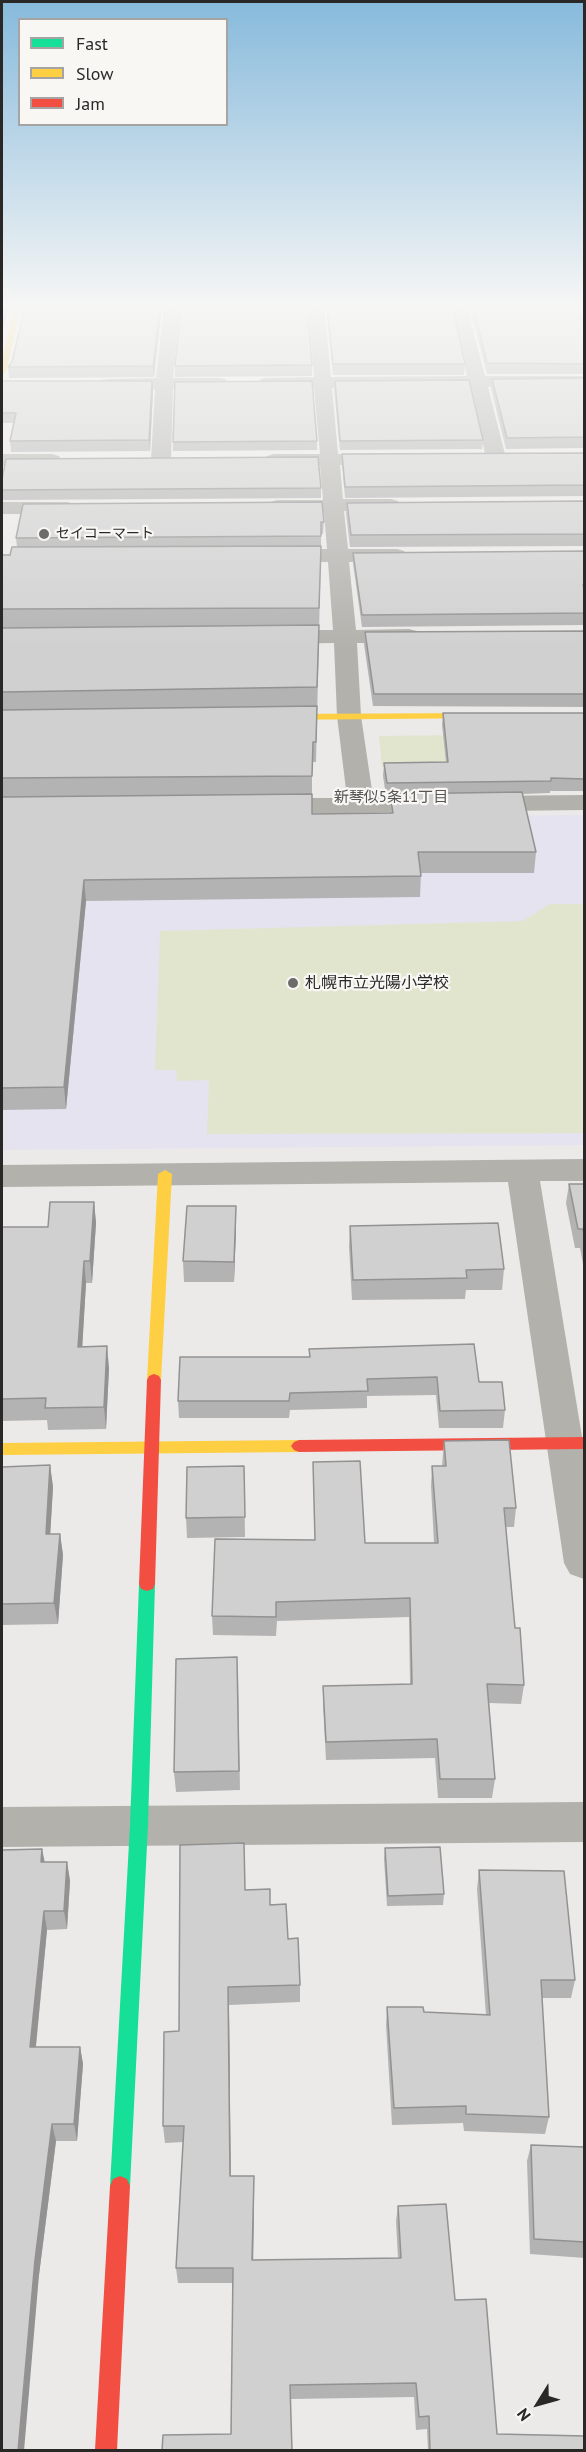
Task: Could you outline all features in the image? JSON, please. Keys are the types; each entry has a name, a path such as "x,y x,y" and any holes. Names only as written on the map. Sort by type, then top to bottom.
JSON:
{"street":[{"path":"161,460 163,420"},
{"path":"325,420 345,636 349,716 361,806"},
{"path":"487,420 496,458"},
{"path":"472,458 518,458"},
{"path":"250,460 401,459"},
{"path":"2,460 71,460"},
{"path":"138,460 183,460"},
{"path":"261,506 406,505"},
{"path":"2,508 84,507"},
{"path":"261,556 412,555"},
{"path":"250,637 432,635"},
{"path":"253,717 505,716"},
{"path":"241,807 585,803"},
{"path":"2,1176 585,1170"},
{"path":"522,1171 575,1443 585,1563"},
{"path":"106,2451 139,1826 150,1447 165,1174"},
{"path":"2,1449 575,1443"},
{"path":"2,1827 585,1822"}],"shaded area":[{"name":"札幌市立光陽小学校","path":"584,815 584,1145 2,1150 2,820"}],"green space":[{"path":"463,735 468,767 382,767 379,736"},
{"path":"550,904 584,904 584,1133 207,1134 209,1080 177,1081 176,1070 155,1070 160,931 523,921"}],"building":[{"path":"14,420 150,420 149,440 10,441"},
{"path":"174,420 315,420 317,441 173,442"},
{"path":"338,420 478,420 483,440 340,441"},
{"path":"503,420 585,420 585,437 507,438"},
{"path":"585,453 585,485 345,487 342,454"},
{"path":"318,457 321,488 2,490 6,459"},
{"path":"585,501 585,534 351,535 347,503"},
{"path":"322,502 324,522 321,522 321,536 16,538 23,504"},
{"path":"321,546 319,608 2,609 2,555 10,555 12,547"},
{"path":"585,551 585,585 583,585 585,613 362,615 353,553"},
{"path":"319,625 317,687 2,692 2,628"},
{"path":"585,631 585,694 374,694 365,632"},
{"path":"317,706 312,776 2,778 2,710"},
{"path":"443,713 585,713 585,779 387,783 384,763 448,762"},
{"path":"522,792 536,852 418,852 421,876 84,880 64,1087 2,1088 2,797 312,794 312,814 393,813 390,794"},
{"path":"569,1184 585,1184 585,1239 583,1229 578,1229"},
{"path":"50,1202 94,1202 90,1261 84,1261 78,1347 107,1346 104,1407 45,1408 46,1398 2,1399 2,1227 48,1227"},
{"path":"187,1206 236,1206 234,1262 183,1261"},
{"path":"498,1223 504,1269 466,1270 467,1278 353,1280 350,1226"},
{"path":"474,1344 479,1382 502,1382 505,1410 440,1411 437,1377 367,1379 368,1391 290,1393 289,1401 178,1401 180,1357 310,1357 309,1349"},
{"path":"509,1440 516,1508 504,1508 515,1628 520,1628 524,1685 487,1684 495,1779 440,1779 437,1739 326,1742 323,1686 412,1684 410,1598 276,1602 276,1617 212,1616 215,1539 315,1540 313,1462 360,1461 365,1543 438,1543 432,1466 446,1466 444,1441"},
{"path":"50,1465 46,1534 60,1534 54,1603 2,1604 2,1467"},
{"path":"244,1466 245,1517 186,1518 187,1467"},
{"path":"237,1657 239,1771 174,1772 176,1659"},
{"path":"244,1843 245,1890 270,1889 270,1905 286,1904 288,1939 298,1938 300,1985 228,1987 230,2176 254,2176 252,2260 401,2258 398,2206 446,2204 455,2300 486,2299 497,2434 585,2436 585,2451 430,2451 429,2416 419,2417 416,2383 290,2385 292,2451 162,2451 163,2435 231,2434 233,2268 176,2268 184,2126 163,2126 164,2032 179,2031 180,1845"},
{"path":"440,1847 444,1894 388,1896 385,1848"},
{"path":"42,1849 41,1862 67,1862 64,1911 44,1911 30,2047 80,2047 74,2124 52,2124 35,2260 18,2451 2,2451 2,1850"},
{"path":"479,1870 564,1871 575,1980 541,1980 549,2117 466,2114 466,2106 394,2108 387,2007 423,2007 424,2012 490,2015"},
{"path":"531,2145 585,2147 585,2242 534,2239"}],"traffic: fast":[{"path":"120,2186 139,1825 147,1584"}],"traffic: slow":[{"path":"273,717 489,716"},
{"path":"154,1380 165,1174"},
{"path":"2,1449 299,1446"}],"traffic: jam":[{"path":"147,1584 154,1380"},
{"path":"299,1446 584,1443"},
{"path":"106,2450 120,2186"}],"place":[{"name":"セイコーマート","path":"44,534"},
{"name":"札幌市立光陽小学校","path":"293,983"}],"district":[{"name":"新琴似5条11丁目","path":"391,798"}]}
